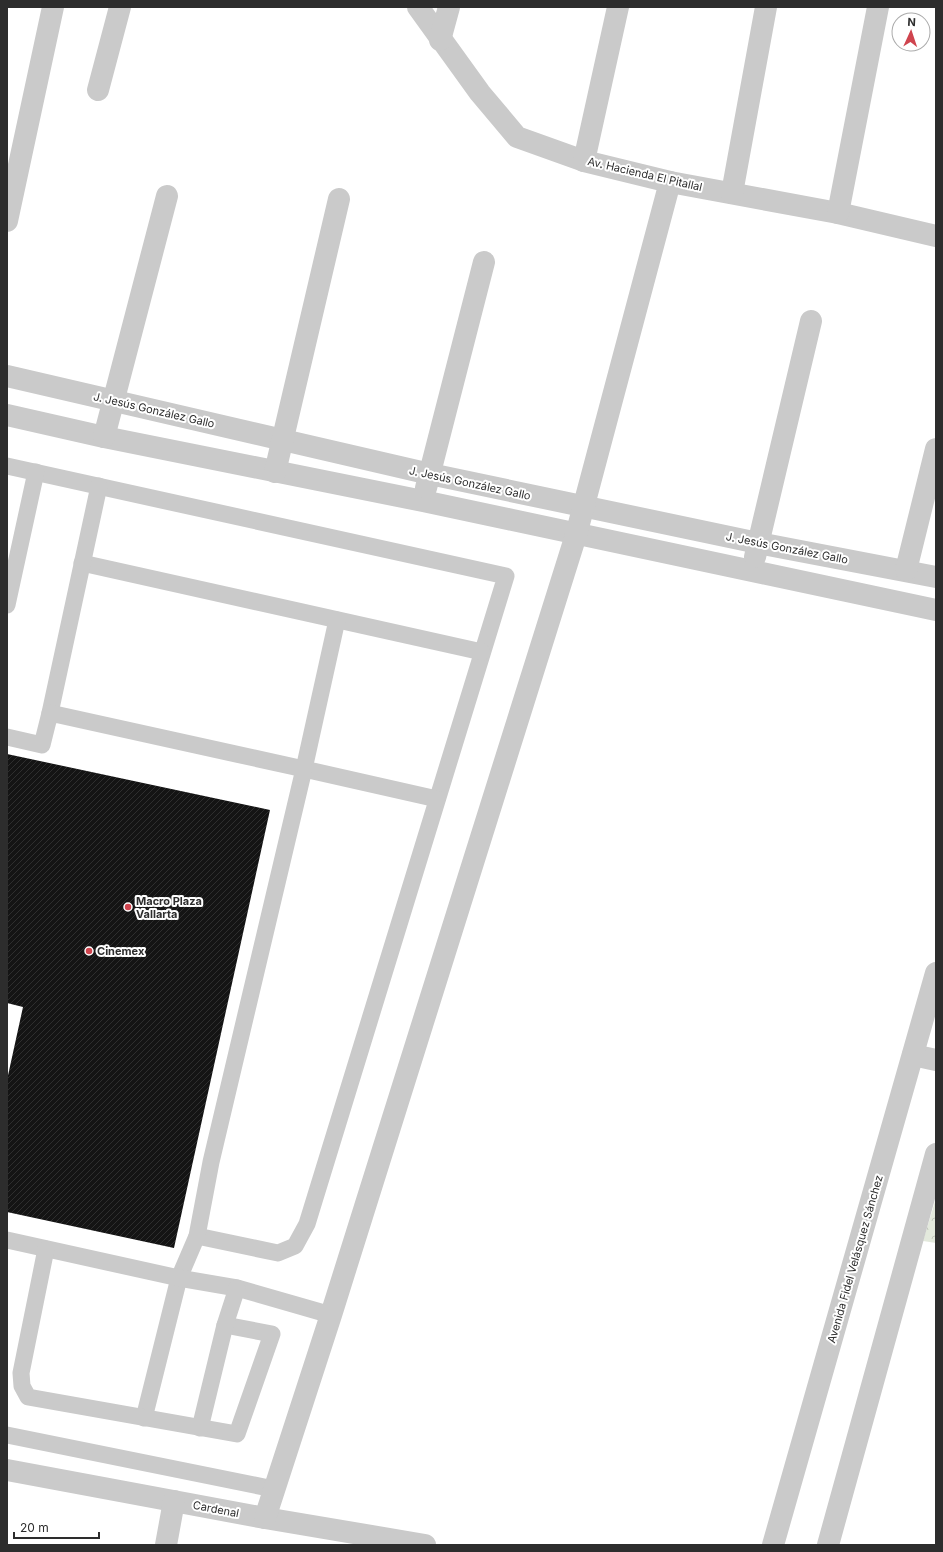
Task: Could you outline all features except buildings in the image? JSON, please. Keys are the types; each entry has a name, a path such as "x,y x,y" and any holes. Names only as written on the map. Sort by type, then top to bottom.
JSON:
{"street":[{"path":"7,220 53,7"},
{"path":"98,90 120,7"},
{"name":"Av. Hacienda El Pitallal","path":"418,7 440,40 480,93 517,137 584,161 670,182 838,213 936,236"},
{"path":"440,40 449,7"},
{"path":"584,161 618,7"},
{"path":"732,193 766,7"},
{"path":"838,213 878,7"},
{"path":"265,1518 331,1315 576,535 670,182"},
{"path":"104,437 167,196"},
{"path":"275,472 281,440 339,199"},
{"path":"423,501 484,262"},
{"path":"752,572 810,322"},
{"name":"J. Jesús González Gallo","path":"7,376 430,474 758,543 906,570 936,577"},
{"path":"7,415 104,437 423,501 576,535 936,610"},
{"path":"906,570 936,448"},
{"name":"Avenida Fidel Velásquez Sánchez","path":"773,1545 936,973"},
{"path":"913,1054 936,1060"},
{"path":"828,1545 936,1154"},
{"name":"Cardenal","path":"7,1470 265,1518 425,1545"},
{"path":"166,1545 174,1501"}],"lane":[{"path":"7,466 506,576 307,1224 295,1246 278,1253 197,1236"},
{"path":"7,605 36,472"},
{"path":"7,737 42,745 99,486"},
{"path":"82,563 482,652"},
{"path":"144,1418 180,1278 197,1236 213,1154 338,620"},
{"path":"50,713 437,799"},
{"path":"7,1240 180,1278 237,1288 331,1315"},
{"path":"46,1249 21,1373 22,1386 28,1397 237,1434 272,1334 225,1325"},
{"path":"200,1428 225,1325 237,1288"},
{"path":"7,1435 274,1489"}],"green space":[{"path":"936,1198 936,1243 923,1241"}],"place":[{"name":"Macro Plaza Vallarta","path":"128,907"},
{"name":"Cinemex","path":"89,951"}]}
